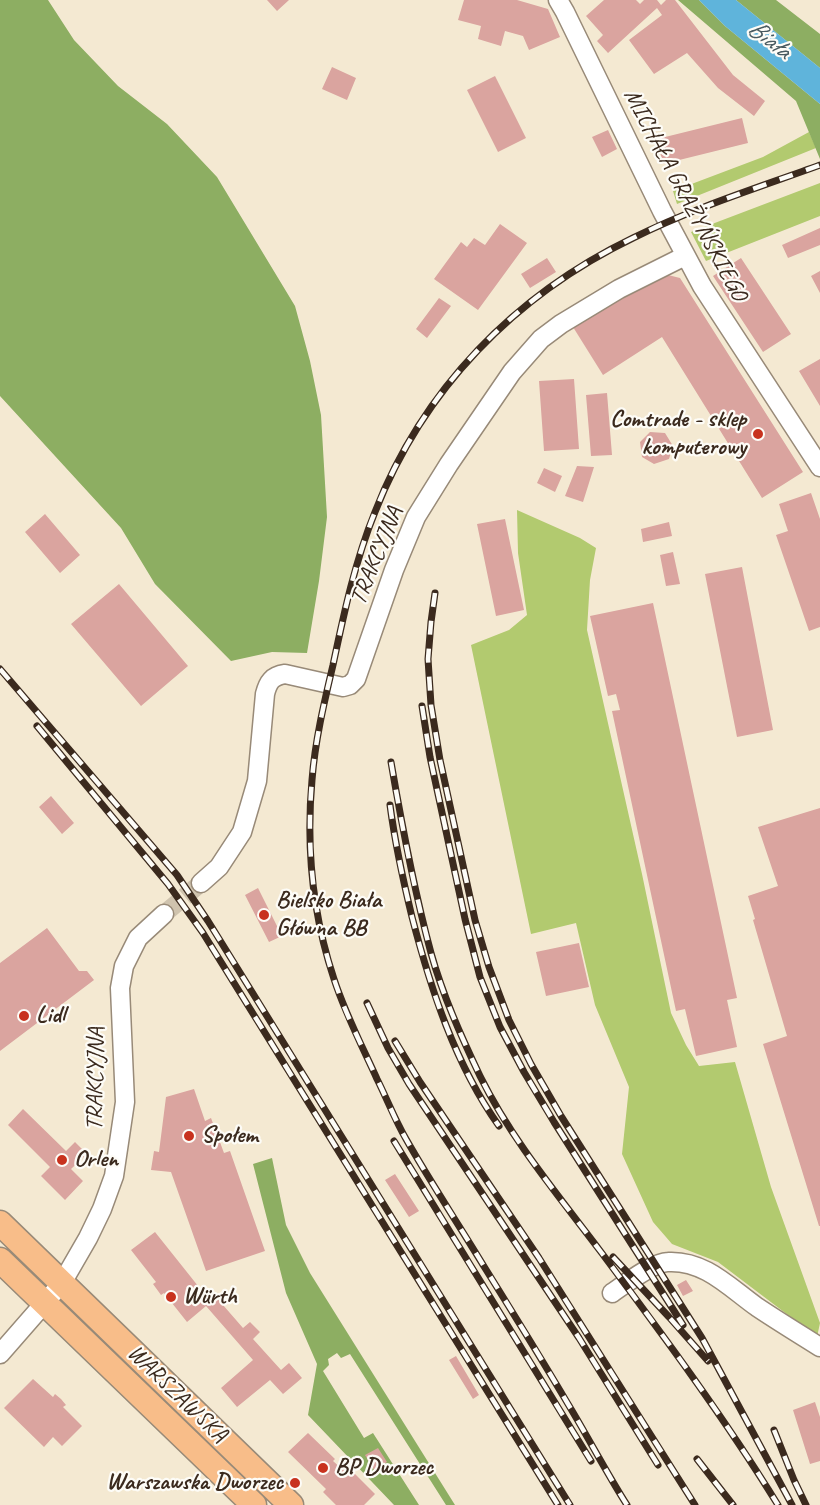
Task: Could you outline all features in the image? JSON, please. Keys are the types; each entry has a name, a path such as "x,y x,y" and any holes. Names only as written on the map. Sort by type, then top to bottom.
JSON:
{"main road":[{"name":"WARSZAWSKA","path":"0,1223 291,1505"},
{"name":"WARSZAWSKA","path":"0,1260 254,1505"}],"street":[{"name":"MICHAŁA GRAŻYŃSKIEGO","path":"558,0 685,256 702,286 820,467"},
{"name":"TRAKCYJNA","path":"201,883 219,867 242,832 257,781 265,694 270,681 276,675 285,674 343,687 350,685 356,679 394,570 416,517 454,455 512,372 541,339 561,324 619,289 685,256"},
{"name":"TRAKCYJNA","path":"62,1283 88,1238 114,1176 125,1102 120,988 124,966 138,938 164,914"},
{"path":"612,1293 648,1270 667,1262 695,1265 726,1283 755,1306 820,1347"},
{"path":"0,1354 62,1283"}],"green space":[{"path":"0,0 48,0 74,40 118,86 167,124 217,177 295,306 310,361 321,415 327,517 307,653 272,652 231,661 155,584 121,528 0,396"},
{"path":"678,0 699,0 725,26 820,104 820,159 796,101"},
{"path":"736,0 776,0 820,34 820,68"},
{"path":"809,132 816,148 677,204 673,191 763,157"},
{"path":"820,183 820,216 706,261 691,232"},
{"path":"517,510 580,538 596,548 590,580 587,630 671,1013 699,1066 735,1062 771,1187 820,1323 817,1337 718,1262 672,1244 653,1222 622,1154 629,1087 595,1005 576,923 531,934 471,645 509,630 527,615 518,553"},
{"path":"272,1158 286,1225 310,1273 455,1505 446,1505 350,1354 341,1358 337,1353 328,1359 329,1365 323,1371 364,1438 373,1433 419,1505 394,1505 308,1415 317,1364 286,1293 253,1164"}],"water":[{"name":"Biała","path":"699,0 736,0 820,68 820,104 725,26"}],"building":[{"path":"267,0 289,0 277,11"},
{"path":"464,0 517,0 548,9 560,37 529,50 523,36 505,31 501,46 478,39 481,26 458,20"},
{"path":"604,0 636,0 640,4 644,0 657,0 661,5 666,0 675,0 733,75 765,101 754,116 718,88 687,53 654,74 629,40 662,15 657,8 608,53 597,41 603,35 586,16"},
{"path":"332,67 356,78 347,100 322,89"},
{"path":"495,76 526,138 498,152 467,90"},
{"path":"742,118 748,143 663,164 657,139"},
{"path":"608,130 617,149 602,157 592,137"},
{"path":"500,224 527,243 478,310 434,279 461,242 467,247 474,238 485,245"},
{"path":"820,228 820,245 788,258 782,245"},
{"path":"547,258 556,272 530,288 521,274"},
{"path":"741,258 791,334 763,352 713,276"},
{"path":"820,271 820,293 811,276"},
{"path":"664,274 680,278 803,472 762,498 662,337 603,375 573,327 631,290"},
{"path":"439,298 451,306 427,338 416,329"},
{"path":"820,359 820,406 799,371"},
{"path":"574,379 579,449 544,451 539,381"},
{"path":"607,393 612,455 591,456 586,395"},
{"path":"650,432 665,433 673,446 669,459 654,464 642,457 640,442"},
{"path":"577,466 594,467 583,502 565,496"},
{"path":"544,468 562,476 555,492 537,483"},
{"path":"811,493 820,519 820,627 809,631 776,535 788,531 779,504"},
{"path":"45,514 80,555 60,573 25,532"},
{"path":"505,519 524,610 496,616 477,524"},
{"path":"669,522 672,536 643,542 641,529"},
{"path":"673,552 680,584 666,586 660,555"},
{"path":"742,567 773,730 737,737 705,574"},
{"path":"119,584 188,666 141,706 71,624"},
{"path":"653,603 737,998 727,1000 737,1047 696,1056 685,1009 676,1011 612,711 620,710 616,694 608,696 590,616"},
{"path":"51,796 74,823 62,834 39,807"},
{"path":"820,808 819,1226 763,1044 787,1036 748,896 778,886 758,827"},
{"name":"Bielsko Biała Główna BB","path":"258,888 282,936 269,942 245,895"},
{"name":"Lidl","path":"47,928 79,971 87,971 94,980 0,1051 0,963"},
{"path":"579,943 589,987 546,996 536,952"},
{"path":"194,1089 205,1121 211,1118 224,1153 230,1151 265,1251 206,1271 171,1172 151,1170 154,1151 159,1152 166,1097"},
{"name":"Orlen","path":"23,1109 66,1151 75,1142 87,1154 71,1169 83,1181 65,1200 41,1176 50,1167 8,1125"},
{"path":"395,1174 419,1211 409,1217 385,1180"},
{"path":"155,1232 210,1301 216,1297 243,1328 250,1322 260,1332 253,1339 281,1370 289,1363 302,1378 283,1394 270,1380 237,1407 221,1388 253,1360 206,1306 187,1322 164,1293 161,1295 153,1284 156,1282 131,1250"},
{"path":"686,1280 693,1291 683,1296 677,1285"},
{"path":"456,1356 479,1395 473,1399 449,1360"},
{"path":"33,1379 53,1397 55,1394 61,1399 66,1405 63,1407 82,1426 62,1446 53,1437 44,1447 4,1408"},
{"path":"815,1402 820,1417 820,1461 810,1464 793,1410"},
{"name":"BP Dworzec","path":"308,1433 335,1459 333,1461 343,1470 347,1466 375,1494 364,1505 336,1505 323,1492 326,1489 288,1452"},
{"path":"378,1448 387,1462 374,1470 365,1455"}],"tunnel":[{"path":"164,914 201,883"}],"railway":[{"path":"627,1505 548,1370 406,1139 343,1004 321,931 313,881 310,805 315,751 346,607 356,568 375,512 395,467 419,425 447,386 478,350 512,317 590,261 679,217 820,165"},
{"path":"435,593 428,659 431,705 440,760 475,920 489,967 509,1020 561,1116 702,1338 792,1505"},
{"path":"0,669 177,875 208,921 570,1505"},
{"path":"422,706 430,757 465,919 480,977 500,1027 554,1122 683,1325"},
{"path":"37,726 168,884 203,933 558,1505"},
{"path":"391,762 419,906 431,953 453,1016 480,1076 521,1144 692,1376 778,1505"},
{"path":"390,805 409,903 436,999 457,1052 483,1102 499,1126"},
{"path":"367,1003 388,1048 409,1084 579,1338 658,1465"},
{"path":"395,1041 420,1082 539,1258 695,1505"},
{"path":"394,1141 591,1461"},
{"path":"613,1257 708,1361"},
{"path":"774,1430 806,1505"},
{"path":"697,1459 733,1505"}],"place":[{"name":"Comtrade - sklep komputerowy","path":"758,434"},
{"name":"Bielsko Biała Główna BB","path":"264,915"},
{"name":"Lidl","path":"24,1016"},
{"name":"Społem","path":"189,1136"},
{"name":"Orlen","path":"62,1160"},
{"name":"Würth","path":"171,1297"},
{"name":"BP Dworzec","path":"323,1468"},
{"name":"Warszawska Dworzec","path":"295,1483"}]}
